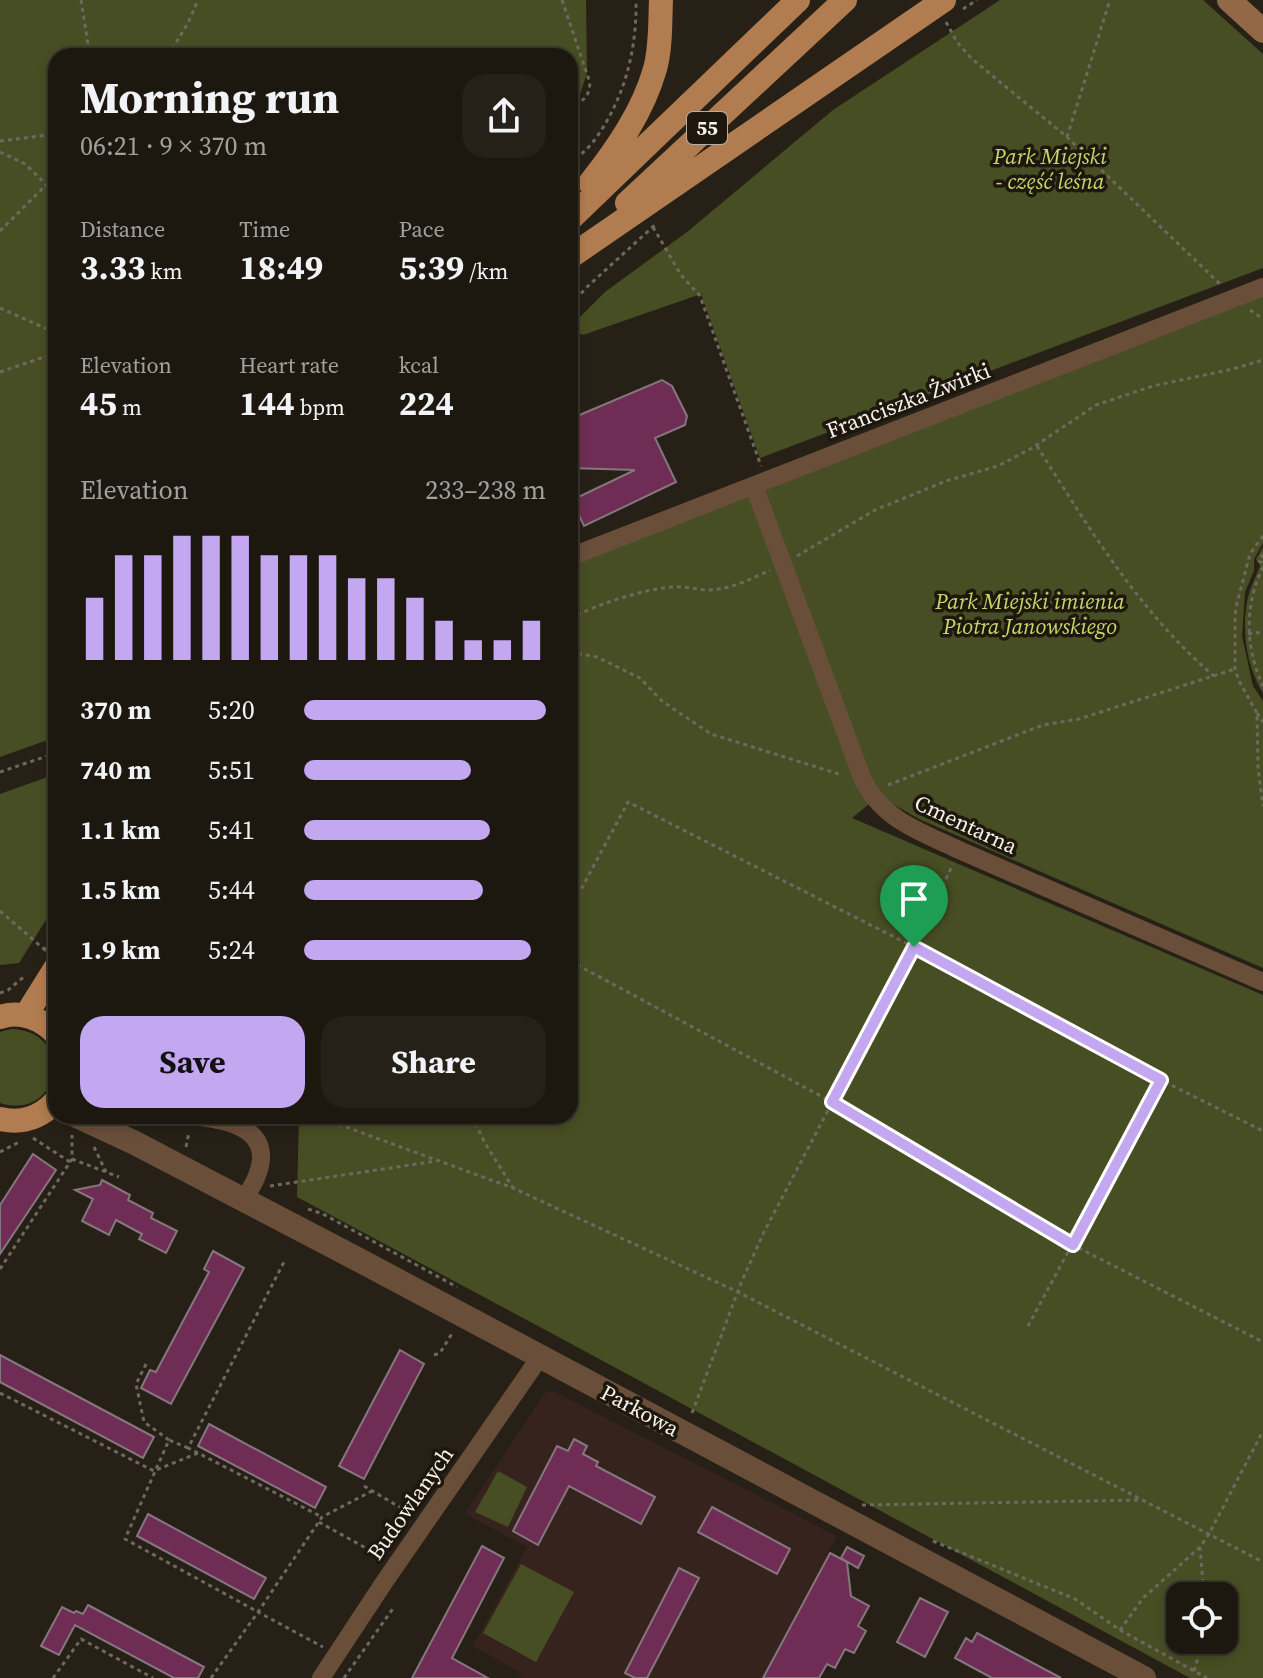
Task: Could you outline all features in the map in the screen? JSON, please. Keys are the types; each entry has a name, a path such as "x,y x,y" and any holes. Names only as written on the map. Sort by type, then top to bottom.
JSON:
{"main road":[{"path":"578,198 631,125 645,95 655,68 660,39 661,0"},
{"name":"55","path":"578,211 798,0"},
{"name":"55","path":"578,250 845,0"},
{"path":"1229,0 1263,31"},
{"path":"578,252 945,10"},
{"path":"26,1015 46,959"},
{"path":"0,1017 26,1015 48,1028"},
{"path":"1,1122 31,1119 48,1109"}],"street":[{"name":"Franciszka Żwirki","path":"578,554 1263,287"},
{"name":"Cmentarna","path":"760,483 783,564 867,787 884,810 913,829 959,850 1263,982"},
{"name":"Parkowa","path":"75,1124 135,1143 255,1189 540,1357 1144,1678"},
{"name":"Parkowa","path":"111,1124 135,1143"},
{"path":"233,1124 247,1130 258,1143 262,1158 255,1189"},
{"name":"Budowlanych","path":"321,1678 540,1357"}],"path":[{"path":"81,0 88,48"},
{"path":"173,48 198,0"},
{"path":"562,0 590,83 589,94 578,103"},
{"path":"578,157 595,139 625,81 633,51 636,0"},
{"path":"1067,137 1110,0"},
{"path":"945,10 957,42 972,59 1067,137 1234,299"},
{"path":"0,141 48,135"},
{"path":"0,152 25,164 48,190"},
{"path":"0,231 46,184"},
{"path":"653,227 681,275 700,296 760,483"},
{"path":"0,308 48,329"},
{"path":"0,372 48,356"},
{"path":"578,614 597,605 673,587 713,590 742,583 783,564 875,510 946,481 998,466 1096,405 1153,386 1263,360"},
{"path":"1036,445 1124,578 1187,653 1214,676"},
{"path":"1263,536 1250,554 1236,607 1235,669 1263,722"},
{"path":"1263,554 1259,561 1263,565 1250,610 1248,634 1263,684"},
{"path":"1257,582 1263,584"},
{"path":"1248,634 1263,632"},
{"path":"578,653 597,657 640,678 662,701 711,734 867,787 903,779 1043,725 1079,719 1235,669"},
{"path":"1257,713 1258,769 1263,806"},
{"path":"0,772 48,756"},
{"path":"578,895 628,802 914,947 1161,1080 1263,1131"},
{"path":"692,1414 764,1232 914,947 959,850"},
{"path":"0,911 46,959"},
{"path":"578,965 832,1102 1073,1245 1263,1342"},
{"path":"0,993 23,978 30,969"},
{"path":"1028,1326 1161,1080"},
{"path":"0,1269 71,1161 75,1124"},
{"path":"338,1124 513,1188 738,1292 1263,1562"},
{"path":"476,1124 513,1188"},
{"path":"33,1138 71,1161 119,1177"},
{"path":"92,1142 106,1172"},
{"path":"255,1189 439,1161"},
{"path":"255,1189 274,1194"},
{"path":"298,1206 323,1214 458,1288"},
{"path":"188,1448 285,1260"},
{"path":"434,1355 440,1353 457,1326"},
{"path":"146,1364 136,1384 144,1422 169,1440 322,1517"},
{"path":"0,1393 154,1471 198,1453"},
{"path":"1120,1630 1143,1598 1200,1547 1263,1431"},
{"path":"169,1440 125,1539 336,1654"},
{"path":"364,1486 425,1523"},
{"path":"211,1678 322,1517 372,1491"},
{"path":"874,1512 862,1505 1143,1500"},
{"path":"318,1522 396,1565"},
{"path":"924,1537 1075,1599 1120,1630 1207,1678"},
{"path":"1200,1547 1203,1582"},
{"path":"344,1678 394,1607"},
{"path":"53,1678 81,1639 153,1678"},
{"path":"1194,1671 1199,1654"}],"shaded area":[{"path":"553,1391 837,1536 762,1678 519,1678 521,1673 473,1646 527,1547 465,1514 545,1393"}],"green space":[{"path":"0,0 586,0 587,73 578,101 578,48 48,48 48,740 0,757"},
{"name":"Park Miejski - część leśna","path":"1000,0 1203,0 1263,54 1263,268 760,458 701,294 583,335 578,333 578,319 605,292 687,232 833,110"},
{"name":"Park Miejski imienia Piotra Janowskiego","path":"1263,293 1263,543 1254,559 1254,571 1245,592 1242,636 1253,686 1263,701 1263,968 919,819 879,796 852,818 1263,995 1263,1678 1190,1678 297,1197 299,1124 578,1124 578,563"},
{"path":"1263,547 1263,693 1248,657 1245,616 1250,590 1260,566 1256,559"},
{"path":"48,777 48,917 19,963 0,965 0,794"},
{"path":"11,1029 32,1034 46,1044 48,1088 37,1100 21,1105 0,1103 0,1032"},
{"path":"498,1471 527,1487 508,1527 475,1512"},
{"path":"521,1564 574,1592 536,1662 483,1633"}],"building":[{"path":"662,380 672,386 687,416 685,425 655,438 676,482 584,526 578,513 578,497 635,470 578,468 578,416"},
{"path":"33,1154 56,1170 0,1254 0,1205"},
{"path":"102,1180 130,1195 128,1200 153,1213 151,1218 177,1231 166,1253 139,1239 142,1234 116,1220 109,1235 82,1221 93,1199 75,1190 100,1185"},
{"path":"213,1251 244,1268 171,1404 141,1388 150,1370 156,1372 209,1272 204,1269"},
{"path":"400,1350 424,1364 364,1479 339,1466"},
{"path":"0,1355 154,1437 143,1458 0,1382"},
{"path":"209,1424 326,1487 315,1508 198,1446"},
{"path":"574,1439 587,1446 583,1454 598,1462 596,1466 655,1497 641,1524 569,1486 538,1545 513,1531 557,1446 568,1451"},
{"path":"712,1507 790,1549 777,1574 698,1532"},
{"path":"148,1514 266,1578 254,1599 137,1536"},
{"path":"482,1546 504,1558 452,1658 488,1678 412,1678"},
{"path":"847,1547 864,1556 858,1568 841,1558"},
{"path":"830,1553 847,1562 851,1596 869,1606 858,1626 866,1631 854,1653 845,1649 835,1668 827,1664 819,1678 763,1678"},
{"path":"679,1568 699,1578 647,1678 635,1678 625,1673"},
{"path":"920,1598 948,1612 925,1657 897,1642"},
{"path":"88,1605 204,1667 198,1678 174,1678 75,1625 59,1655 41,1646 62,1607 83,1614"},
{"path":"977,1633 1061,1678 992,1678 955,1658 966,1638 972,1642"}],"route":[{"path":"914,947 1161,1080 1073,1245 832,1102 914,947"}]}
